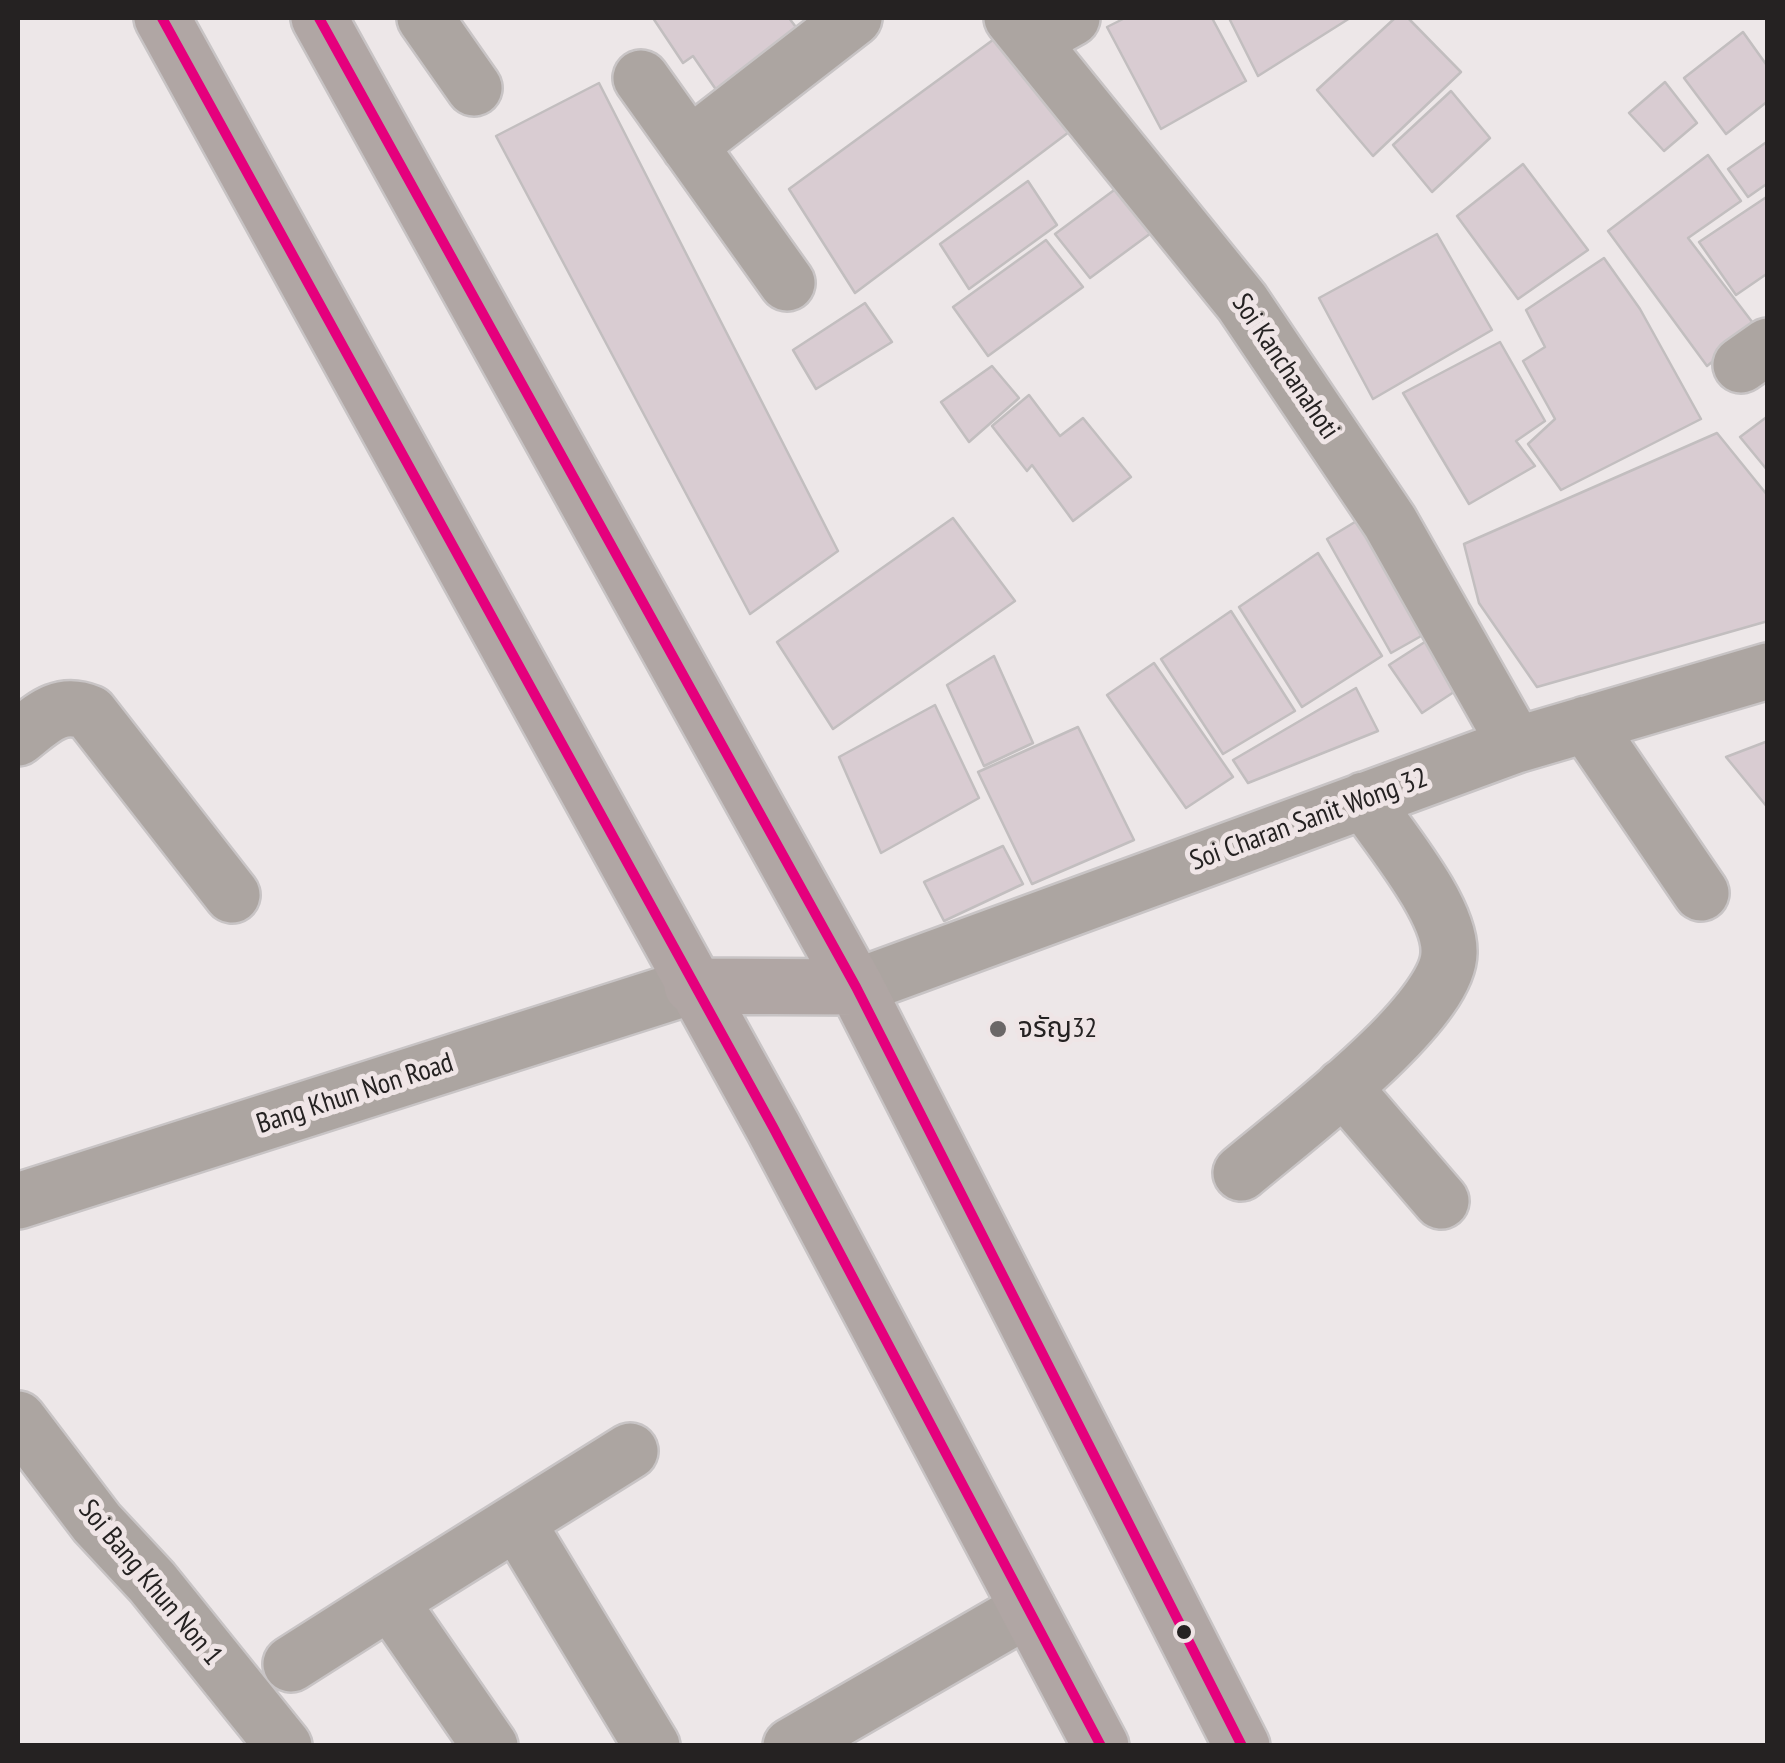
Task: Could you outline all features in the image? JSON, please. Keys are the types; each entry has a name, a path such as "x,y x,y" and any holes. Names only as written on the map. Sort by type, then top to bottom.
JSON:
{"main road":[{"path":"162,18 773,1127 1100,1746"},
{"path":"319,18 856,986 1242,1746"},
{"path":"692,986 856,986"}],"street":[{"path":"425,18 474,88"},
{"path":"689,146 854,18"},
{"name":"Soi Kanchanahoti","path":"1039,25 1242,302 1390,522 1516,746"},
{"path":"641,78 787,283"},
{"name":"Soi Charan Sanit Wong 32","path":"856,986 1516,746 1766,674"},
{"path":"18,738 51,712 72,706 90,713 232,895"},
{"path":"1586,724 1702,893"},
{"path":"1241,1173 1406,1028 1443,983 1450,952 1442,918 1364,800"},
{"name":"Bang Khun Non Road","path":"18,1200 692,986"},
{"path":"1343,1087 1441,1201"},
{"name":"Soi Bang Khun Non 1","path":"18,1420 97,1523 152,1582 284,1746"},
{"path":"291,1664 630,1450"},
{"path":"518,1524 652,1746"},
{"path":"390,1602 490,1746"},
{"path":"790,1746 1028,1610"}],"building":[{"path":"653,18 789,18 802,35 719,94 693,56 683,63"},
{"path":"1125,18 1212,18 1246,81 1161,129 1107,27"},
{"path":"1229,18 1350,18 1258,76"},
{"path":"1395,18 1408,18 1461,72 1373,156 1317,90"},
{"path":"1743,32 1768,67 1768,101 1726,134 1684,78"},
{"path":"1001,34 1073,129 855,293 789,189"},
{"path":"1665,82 1697,123 1664,151 1629,113"},
{"path":"599,83 838,551 750,614 496,136"},
{"path":"1451,91 1490,138 1432,192 1393,145"},
{"path":"1768,141 1768,183 1748,197 1728,169"},
{"path":"1708,155 1741,201 1688,238 1756,327 1707,366 1608,231"},
{"path":"1523,164 1588,250 1518,299 1457,216"},
{"path":"1129,179 1166,222 1090,278 1055,234"},
{"path":"1028,181 1057,225 969,289 940,244"},
{"path":"1768,196 1768,273 1736,295 1699,242"},
{"path":"1437,234 1492,330 1373,399 1319,298"},
{"path":"1046,240 1083,287 988,356 953,307"},
{"path":"1604,258 1640,309 1701,419 1561,490 1528,444 1555,419 1523,361 1545,347 1526,310"},
{"path":"865,303 892,342 816,389 793,350"},
{"path":"1500,342 1545,421 1516,441 1535,466 1469,504 1403,393"},
{"path":"992,366 1019,398 969,442 941,402"},
{"path":"1029,395 1060,436 1083,418 1131,477 1073,521 1032,465 1027,471 992,426"},
{"path":"1768,416 1768,471 1740,437"},
{"path":"1717,433 1768,496 1768,621 1537,687 1479,603 1464,544"},
{"path":"1373,511 1439,626 1391,653 1327,539"},
{"path":"953,518 1015,601 833,729 777,642"},
{"path":"1318,553 1382,656 1302,707 1239,607"},
{"path":"1231,611 1295,711 1223,754 1161,659"},
{"path":"1431,638 1463,686 1422,713 1389,665"},
{"path":"994,656 1033,743 984,766 947,685"},
{"path":"1154,663 1233,777 1186,808 1107,695"},
{"path":"1356,688 1378,731 1248,783 1233,760"},
{"path":"935,705 979,798 881,853 839,757"},
{"path":"1078,727 1134,840 1032,884 978,772"},
{"path":"1768,741 1768,808 1726,757"},
{"path":"1003,846 1023,884 944,921 924,882"}],"transit line":[{"path":"162,18 773,1127 1101,1746"},
{"path":"319,18 856,987 1242,1746"}],"place":[{"name":"จรัญ32","path":"998,1029"}]}
